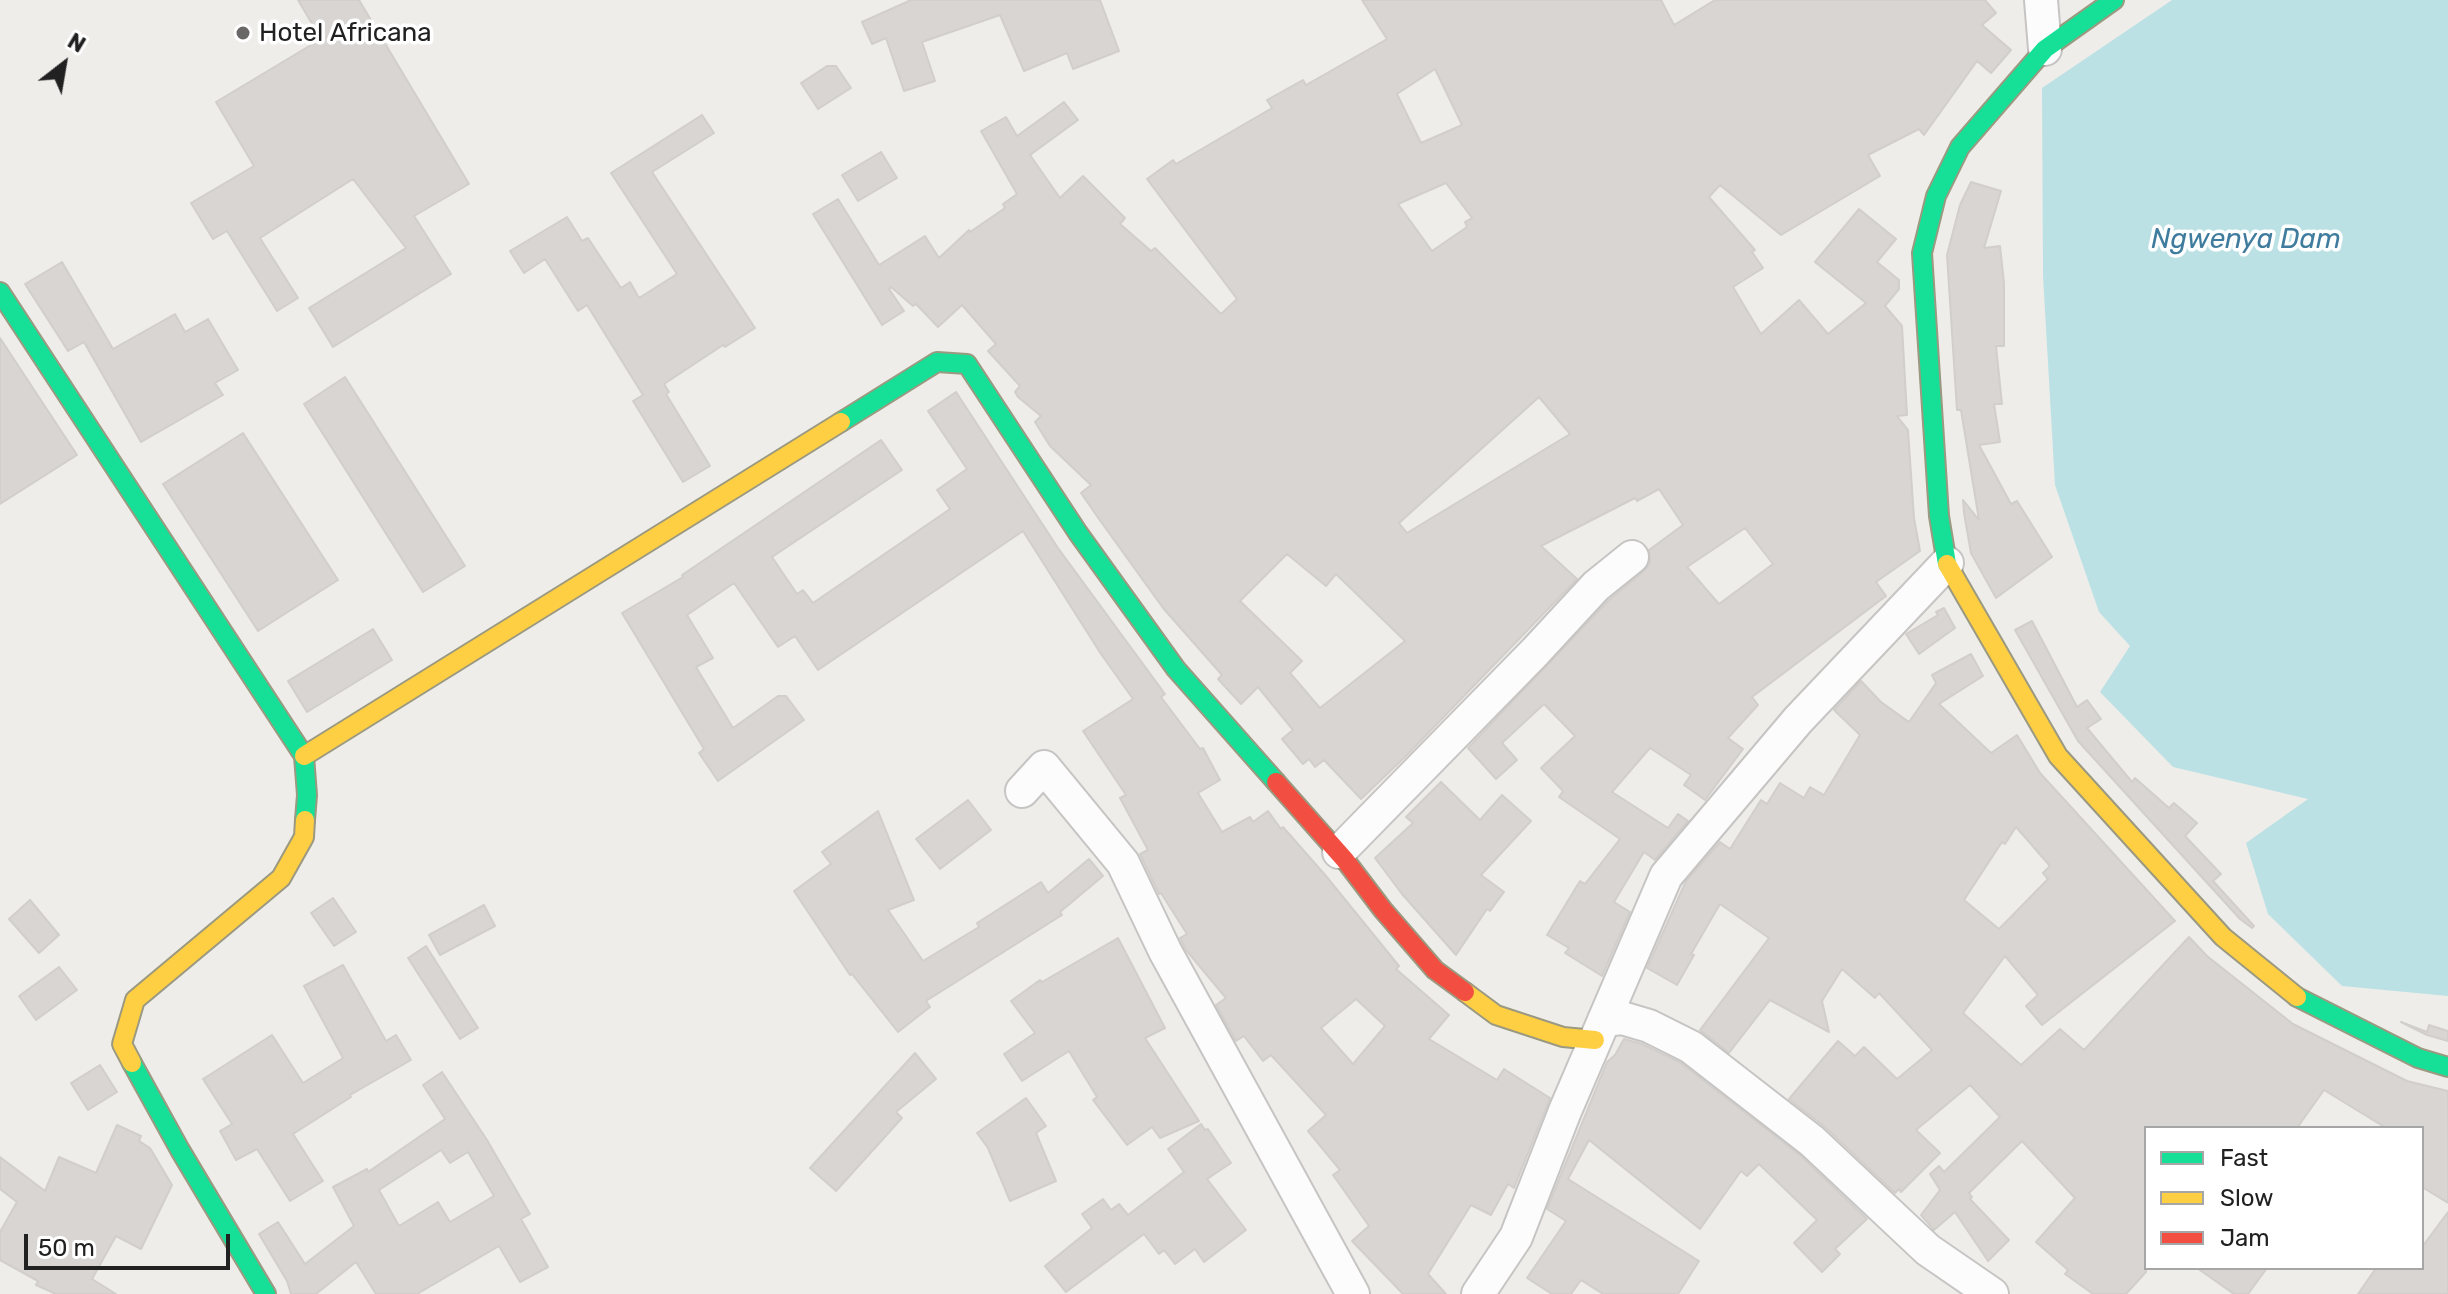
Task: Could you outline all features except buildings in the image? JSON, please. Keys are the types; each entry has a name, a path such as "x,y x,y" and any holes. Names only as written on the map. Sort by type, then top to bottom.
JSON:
{"street":[{"path":"2041,0 2045,49"},
{"path":"2114,0 2045,49 1960,147 1936,196 1922,253 1939,516 1947,563 2058,756 2223,937 2304,1002 2418,1058 2448,1067"},
{"path":"0,292 304,756 307,795 304,837 281,878 135,1000 122,1044 180,1150 266,1294"},
{"path":"304,756 937,362 967,364 1078,533 1176,669 1339,852 1383,910 1435,970 1496,1015 1563,1037 1600,1030 1622,1018 1649,1026 1691,1047 1812,1141 1928,1250 1992,1294"},
{"path":"1339,852 1596,586 1632,557"},
{"path":"1478,1294 1516,1237 1666,876 1798,720 1947,563"},
{"path":"1022,791 1044,767 1123,863 1165,951 1353,1294"}],"water":[{"name":"Ngwenya Dam","path":"2172,0 2448,0 2448,996 2342,986 2268,914 2246,843 2308,799 2173,767 2100,692 2130,646 2099,612 2055,485 2043,276 2042,88"}],"traffic: fast":[{"path":"1947,564 1939,516 1922,253 1936,196 1960,147 2045,49 2114,0"},
{"path":"0,292 304,756 305,820"},
{"path":"841,422 937,362 967,364 1078,533 1176,669 1276,782"},
{"path":"2297,997 2418,1058 2448,1067"},
{"path":"132,1063 266,1294"}],"traffic: slow":[{"path":"304,756 841,422"},
{"path":"1947,564 2058,756 2223,937 2297,997"},
{"path":"132,1063 122,1044 135,1000 281,878 304,837 305,820"},
{"path":"1465,992 1496,1015 1563,1037 1595,1040"}],"traffic: jam":[{"path":"1276,782 1435,970 1465,992"}],"place":[{"name":"Hotel Africana","path":"243,33"}]}
